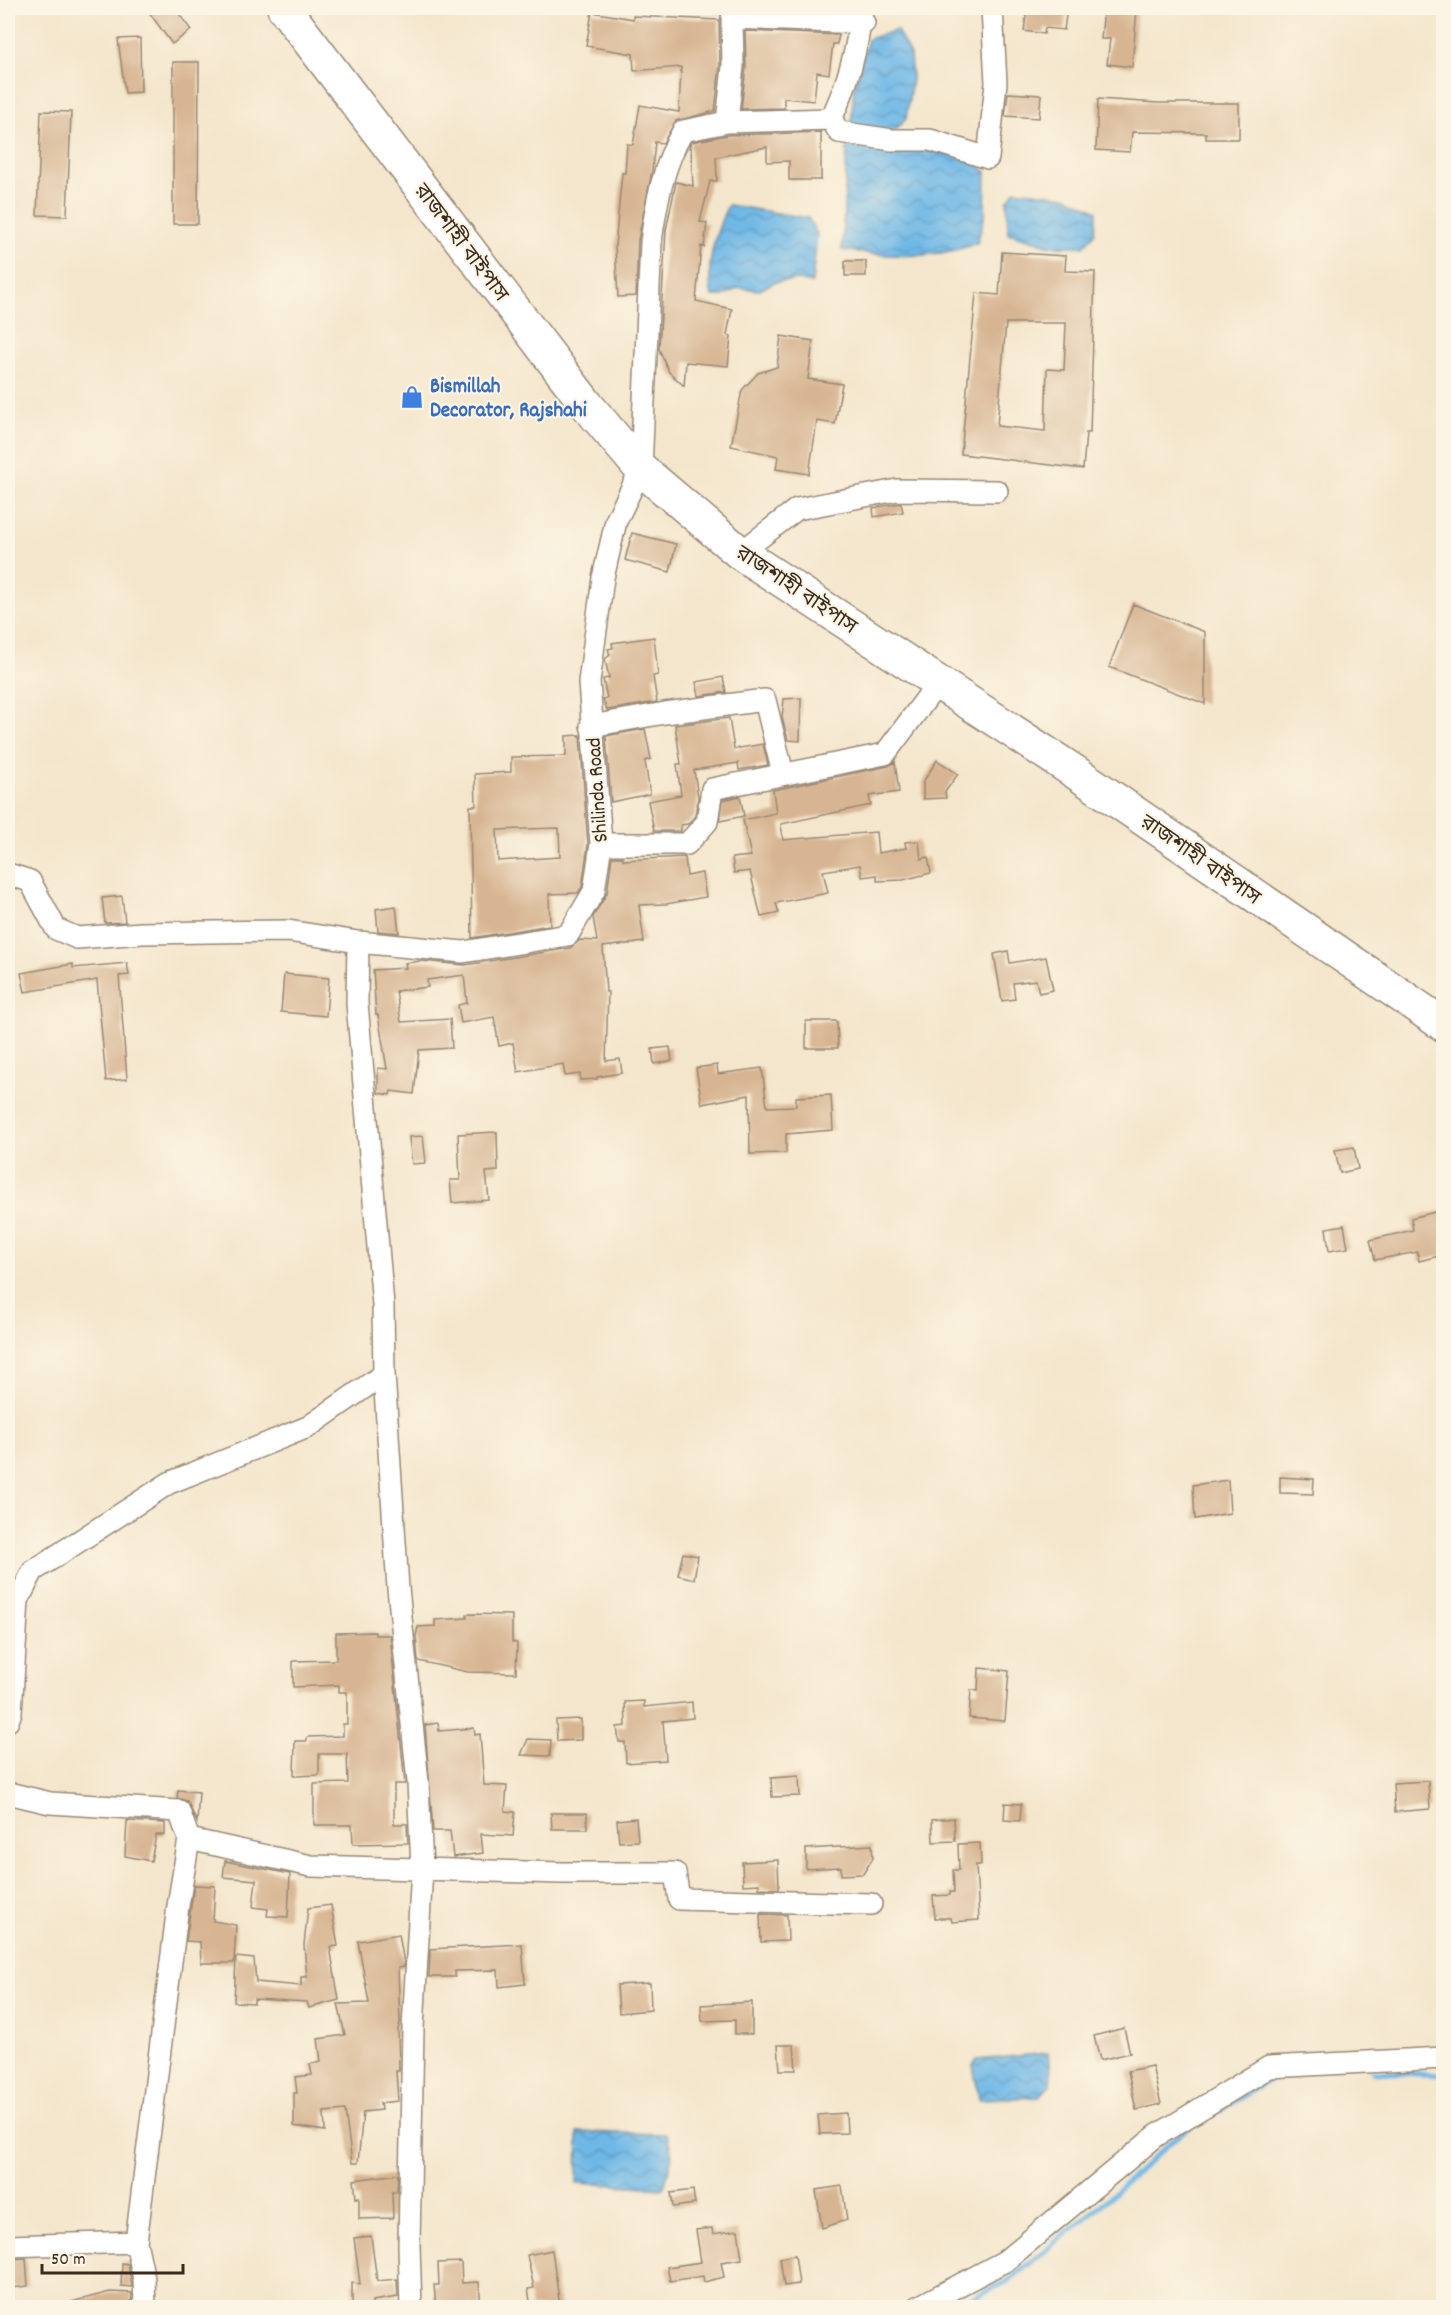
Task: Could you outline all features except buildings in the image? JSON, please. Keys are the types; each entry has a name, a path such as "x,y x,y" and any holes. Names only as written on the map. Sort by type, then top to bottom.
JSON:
{"highway":[{"name":"রাজশাহী বাইপাস","path":"285,8 587,405 641,469 740,553 1075,772 1443,1025"}],"street":[{"path":"831,119 839,132 892,140 930,140 988,158 996,83 992,8"},
{"path":"727,122 733,66 732,13 863,15 845,86 831,119"},
{"path":"641,469 651,242 656,207 671,150 683,131 727,122 831,119"},
{"name":"Shilinda Road","path":"358,942 463,952 568,935 594,891 601,844 589,682 603,578 616,521 641,469"},
{"path":"740,553 797,509 897,490 997,491"},
{"path":"601,844 687,844 706,822 712,789 885,754 938,683"},
{"path":"591,726 665,713 765,700 783,774"},
{"path":"8,874 30,881 56,929 77,938 142,933 288,931 358,942 357,1004 383,1305 384,1374 398,1588 418,1782 422,1868 413,2028 409,2245 411,2307"},
{"path":"8,1720 11,1712 18,1600 33,1571 169,1483 308,1427 384,1374"},
{"path":"8,1793 51,1803 179,1811 189,1839 178,1906 136,2242 144,2278 145,2307"},
{"path":"189,1839 311,1866 562,1874 675,1873 679,1899 871,1904"},
{"path":"916,2307 1005,2261 1156,2136 1269,2067 1443,2058"},
{"path":"8,2246 136,2242"}],"water":[{"path":"897,30 910,55 912,79 906,119 894,131 851,126 854,88 868,39"},
{"path":"889,147 951,153 974,162 986,171 985,215 977,243 945,252 911,256 842,250 847,148"},
{"path":"1015,190 1066,196 1097,211 1095,233 1084,246 1051,246 1008,233 1007,201"},
{"path":"728,205 808,218 817,234 812,283 798,280 774,282 760,290 738,288 723,296 712,296 711,261 719,227"},
{"path":"1048,2053 1051,2084 1039,2097 979,2099 973,2065 977,2060"},
{"path":"578,2132 667,2134 672,2156 664,2188 577,2183"}],"waterway":[{"path":"1373,2072 1444,2075"},
{"path":"951,2308 1008,2281 1102,2204 1181,2133 1280,2074"}],"place":[{"name":"Bismillah Decorator, Rajshahi","path":"412,397"}]}
